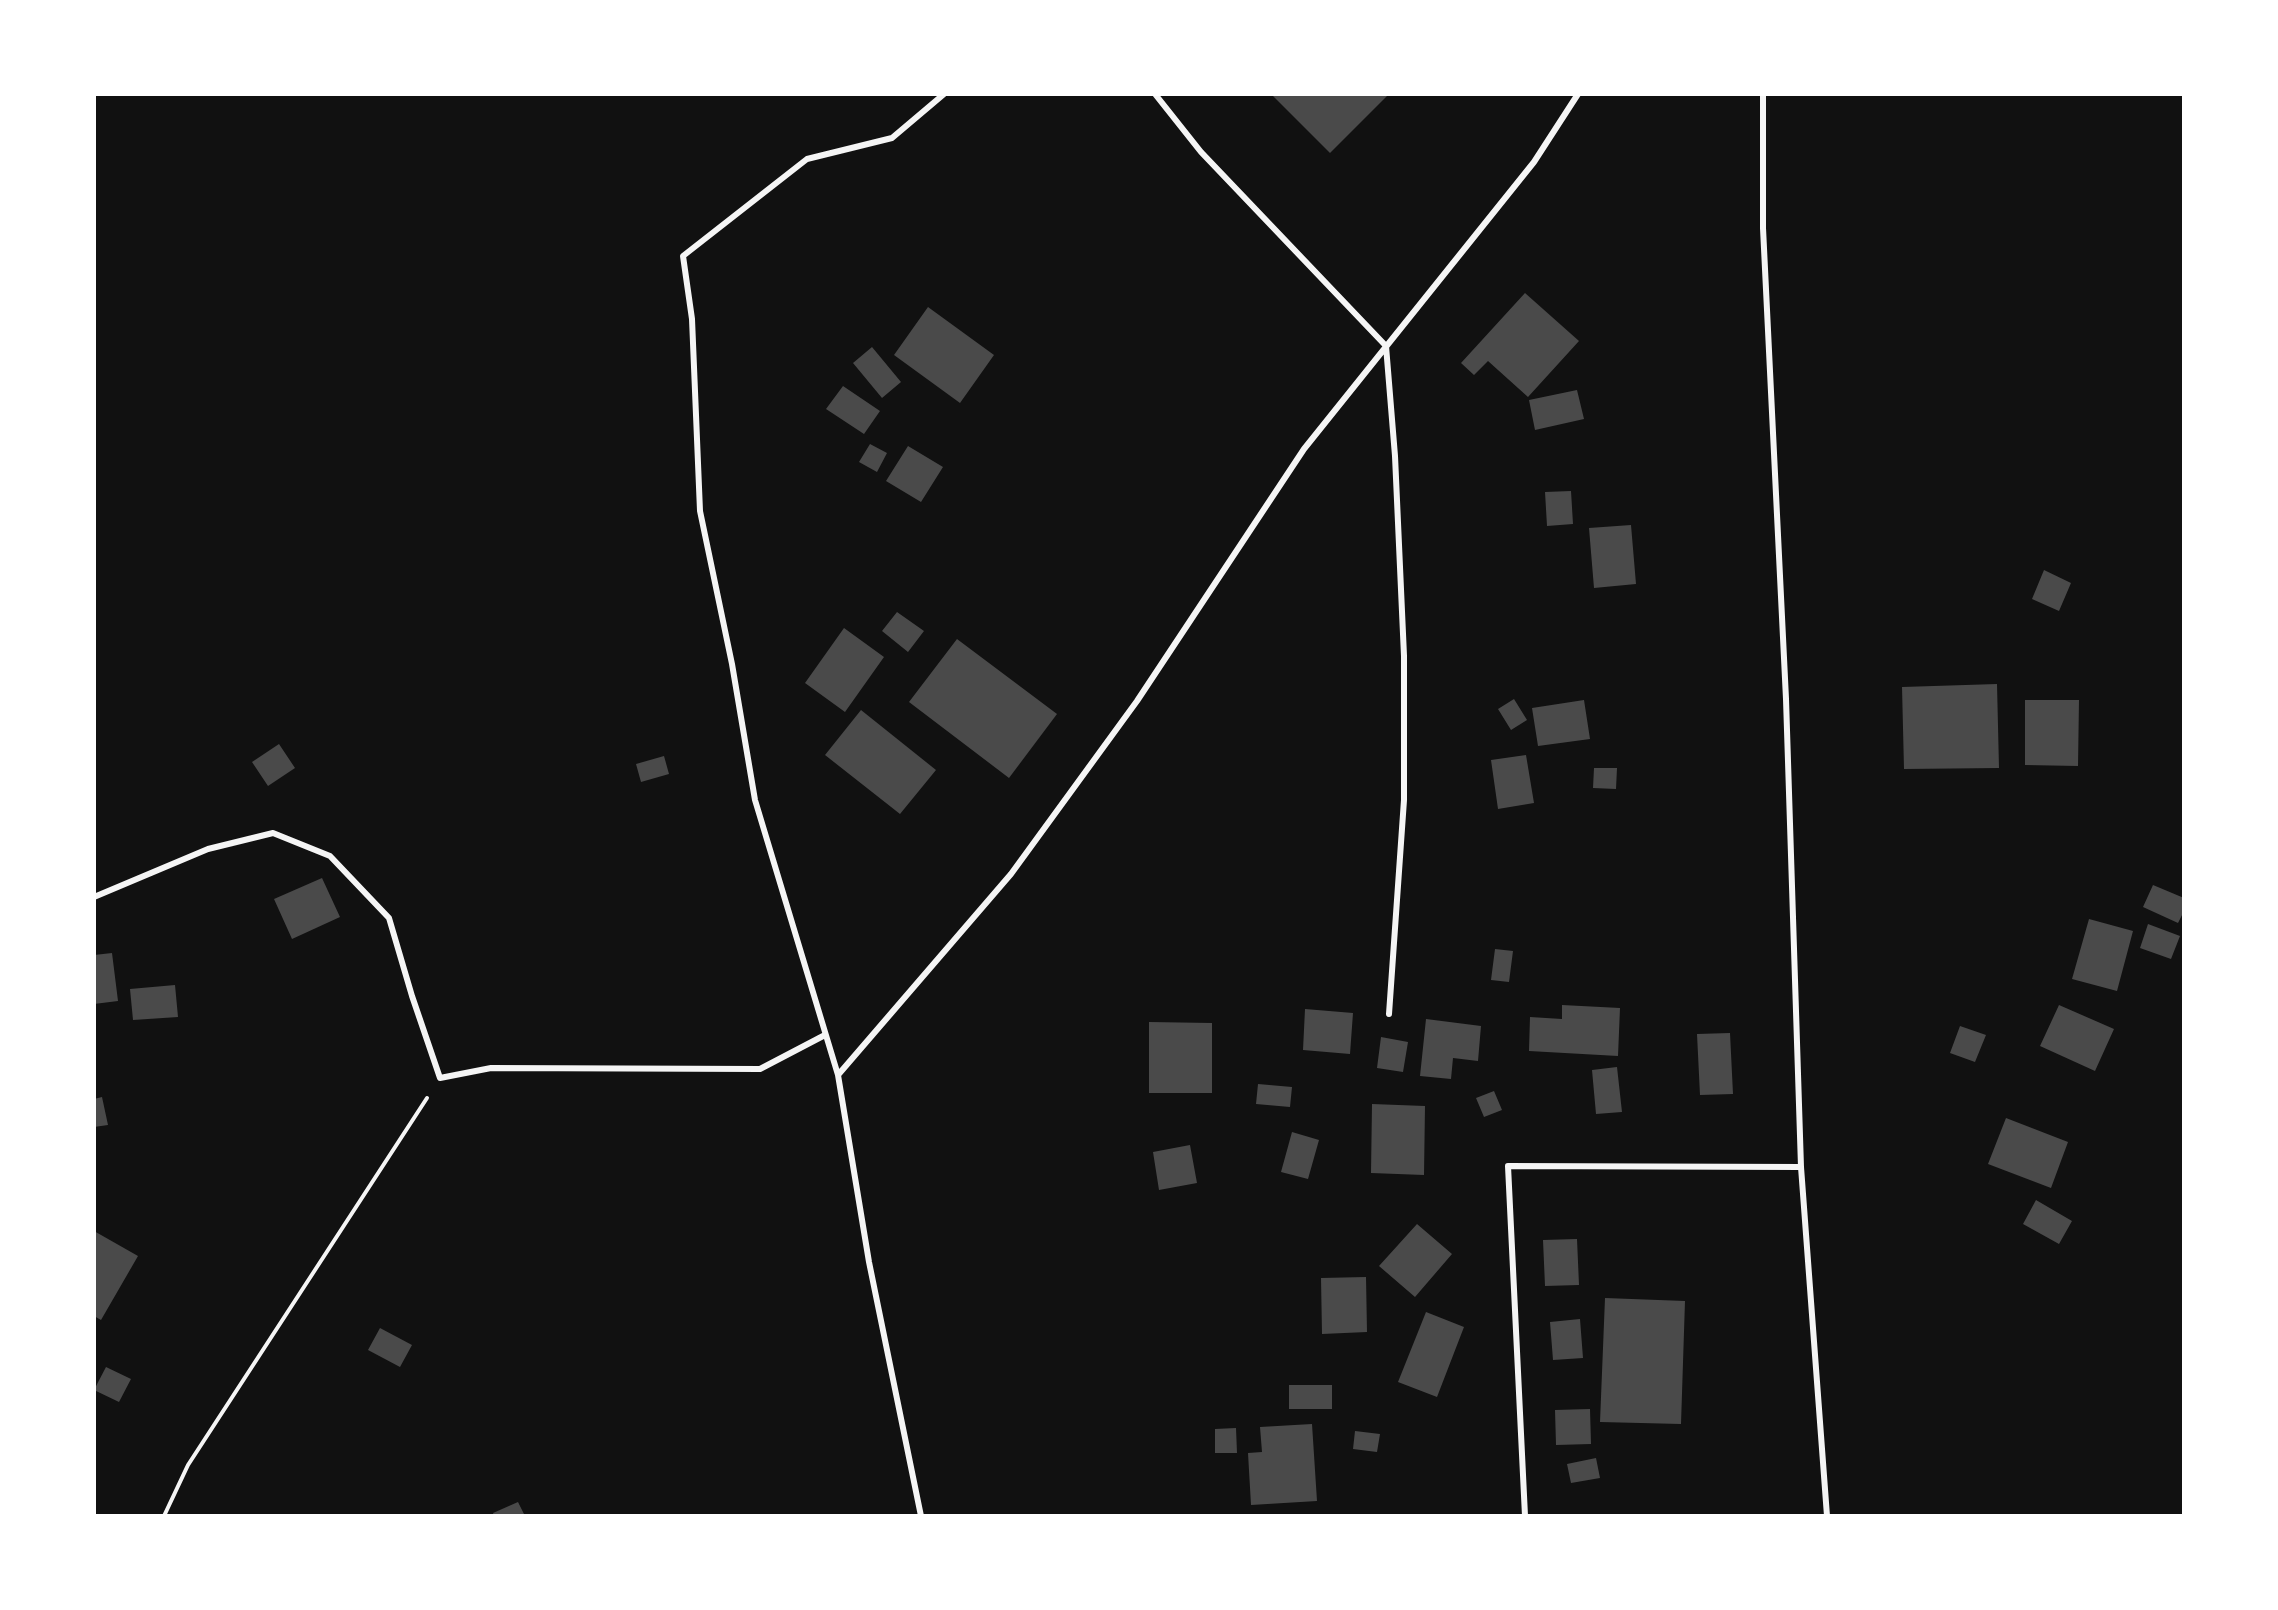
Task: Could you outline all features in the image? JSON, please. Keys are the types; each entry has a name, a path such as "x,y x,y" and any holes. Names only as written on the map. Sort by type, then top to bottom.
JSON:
{"street":[{"path":"921,1515 868,1262 838,1075 755,800 732,664 700,511 692,319 683,256 807,159 892,138 944,94"},
{"path":"1155,94 1201,153 1386,346 1395,456 1404,656 1404,800 1389,1014"},
{"path":"838,1075 1011,874 1137,701 1304,449 1534,162 1578,94"},
{"path":"1763,94 1763,228 1786,699 1801,1167 1827,1515"},
{"path":"94,897 208,849 273,833 330,856 389,918 440,1078 491,1068 760,1069 825,1035"},
{"path":"1525,1515 1508,1166 1801,1167"}],"path":[{"path":"164,1515 188,1465 440,1078"}],"building":[{"path":"1271,94 1389,94 1330,153"},
{"path":"1525,293 1579,341 1528,397 1488,361 1474,375 1461,363"},
{"path":"928,307 994,355 960,403 894,355"},
{"path":"872,347 901,382 882,398 853,363"},
{"path":"843,386 880,411 864,434 826,409"},
{"path":"1577,390 1584,419 1535,430 1529,400"},
{"path":"870,444 887,453 877,472 859,462"},
{"path":"908,446 943,467 921,502 886,481"},
{"path":"1571,491 1573,524 1547,526 1545,492"},
{"path":"1631,525 1636,584 1594,588 1589,528"},
{"path":"2044,570 2071,583 2059,611 2032,599"},
{"path":"897,612 924,631 908,652 882,631"},
{"path":"844,628 884,657 845,712 805,683"},
{"path":"957,639 1057,714 1009,778 909,702"},
{"path":"1997,684 1999,768 1904,769 1902,687"},
{"path":"1514,699 1527,720 1511,730 1498,709"},
{"path":"1584,700 1590,739 1538,746 1532,708"},
{"path":"2025,700 2079,700 2078,766 2025,765"},
{"path":"861,710 936,770 900,814 825,755"},
{"path":"279,744 295,768 268,786 252,762"},
{"path":"1526,755 1534,803 1498,809 1491,760"},
{"path":"664,756 669,774 641,782 636,764"},
{"path":"1594,768 1617,768 1616,789 1593,788"},
{"path":"322,878 340,917 292,939 274,899"},
{"path":"2153,885 2184,898 2184,911 2178,923 2143,907"},
{"path":"2089,919 2133,931 2117,991 2072,979"},
{"path":"2148,924 2180,936 2171,959 2140,948"},
{"path":"1495,949 1513,951 1509,982 1491,980"},
{"path":"112,953 118,1001 94,1004 94,955"},
{"path":"175,985 178,1017 133,1020 130,989"},
{"path":"1562,1005 1620,1008 1618,1056 1529,1051 1530,1017 1562,1019"},
{"path":"2059,1005 2114,1029 2095,1071 2040,1046"},
{"path":"1305,1009 1353,1013 1350,1054 1303,1050"},
{"path":"1426,1019 1481,1026 1478,1061 1453,1058 1451,1079 1420,1076"},
{"path":"1149,1022 1212,1023 1212,1093 1149,1093"},
{"path":"1960,1026 1986,1035 1975,1062 1950,1053"},
{"path":"1730,1033 1733,1094 1700,1095 1697,1034"},
{"path":"1381,1037 1408,1042 1403,1072 1377,1068"},
{"path":"1617,1067 1622,1112 1596,1114 1592,1070"},
{"path":"1258,1084 1292,1087 1290,1107 1256,1104"},
{"path":"1494,1091 1502,1110 1484,1117 1476,1098"},
{"path":"102,1097 108,1125 94,1127 94,1099"},
{"path":"1372,1104 1425,1106 1424,1175 1371,1173"},
{"path":"2006,1118 2068,1142 2051,1188 1988,1164"},
{"path":"1292,1132 1319,1140 1308,1179 1281,1172"},
{"path":"1190,1145 1197,1183 1159,1190 1153,1152"},
{"path":"2036,1200 2072,1221 2059,1244 2023,1224"},
{"path":"1417,1224 1452,1254 1415,1297 1379,1266"},
{"path":"94,1231 138,1256 101,1320 94,1316"},
{"path":"1577,1239 1579,1285 1545,1286 1543,1240"},
{"path":"1366,1277 1367,1332 1322,1334 1321,1278"},
{"path":"1605,1298 1685,1301 1681,1424 1600,1422"},
{"path":"1426,1312 1464,1327 1437,1397 1398,1382"},
{"path":"1580,1319 1583,1358 1553,1360 1550,1322"},
{"path":"380,1328 412,1345 400,1367 368,1350"},
{"path":"106,1367 131,1379 119,1402 94,1390"},
{"path":"1289,1385 1332,1385 1332,1409 1289,1409"},
{"path":"1590,1409 1591,1444 1556,1445 1555,1410"},
{"path":"1312,1424 1317,1501 1251,1505 1248,1453 1262,1452 1260,1427"},
{"path":"1236,1428 1237,1453 1215,1453 1215,1429"},
{"path":"1355,1431 1380,1434 1377,1452 1353,1449"},
{"path":"1596,1458 1600,1478 1571,1483 1567,1464"},
{"path":"518,1502 525,1516 494,1516 493,1513"}]}
